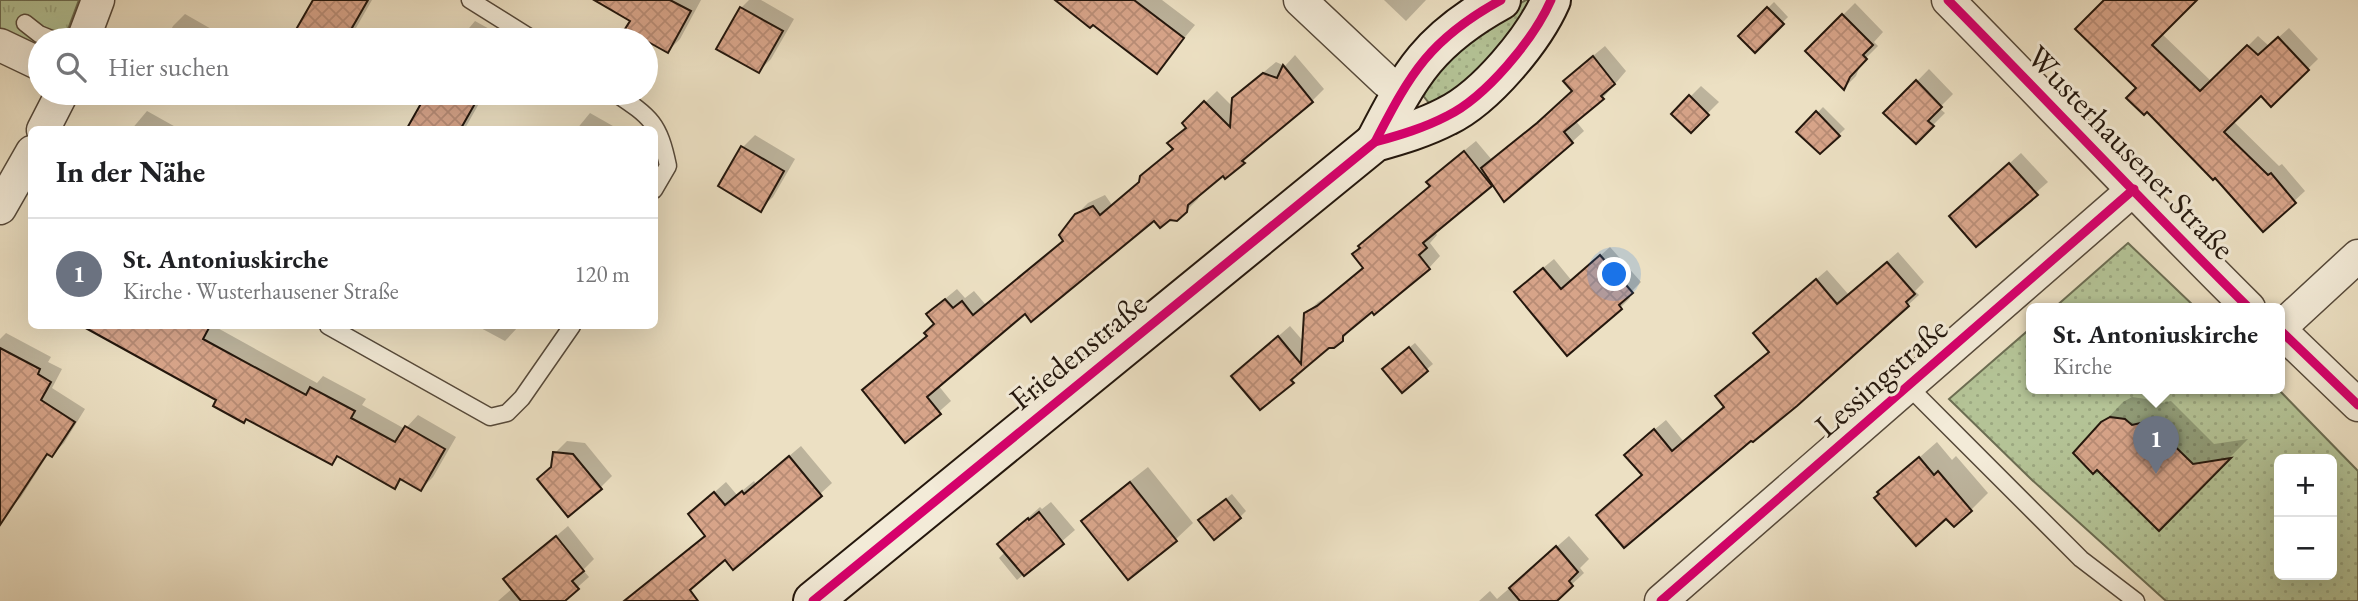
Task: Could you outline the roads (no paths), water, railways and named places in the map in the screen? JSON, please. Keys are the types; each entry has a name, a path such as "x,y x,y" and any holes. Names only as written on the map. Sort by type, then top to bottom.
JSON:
{"street":[{"path":"88,28 99,0"},
{"path":"1300,0 1386,81 1402,90"},
{"name":"Friedenstraße","path":"813,601 1375,142 1402,90 1440,40 1469,17 1501,0"},
{"name":"Friedenstraße","path":"1375,142 1409,133 1449,116 1496,79 1523,47 1551,0"},
{"name":"Wusterhausener Straße","path":"1948,0 2244,303"},
{"path":"0,45 28,58"},
{"path":"46,126 56,105"},
{"path":"0,208 28,159"},
{"name":"Lessingstraße","path":"1661,601 2134,189"},
{"path":"2285,324 2358,256"},
{"path":"2285,334 2358,405"}],"lane":[{"path":"470,0 515,28"},
{"path":"25,23 31,28"},
{"path":"633,105 655,126"},
{"path":"658,132 668,166 658,183"},
{"path":"333,329 490,417 507,413 522,398 570,329"},
{"path":"1908,386 2081,559 2136,601"}],"place":[{"name":"St. Antoniuskirche","path":"2156,474"}]}
